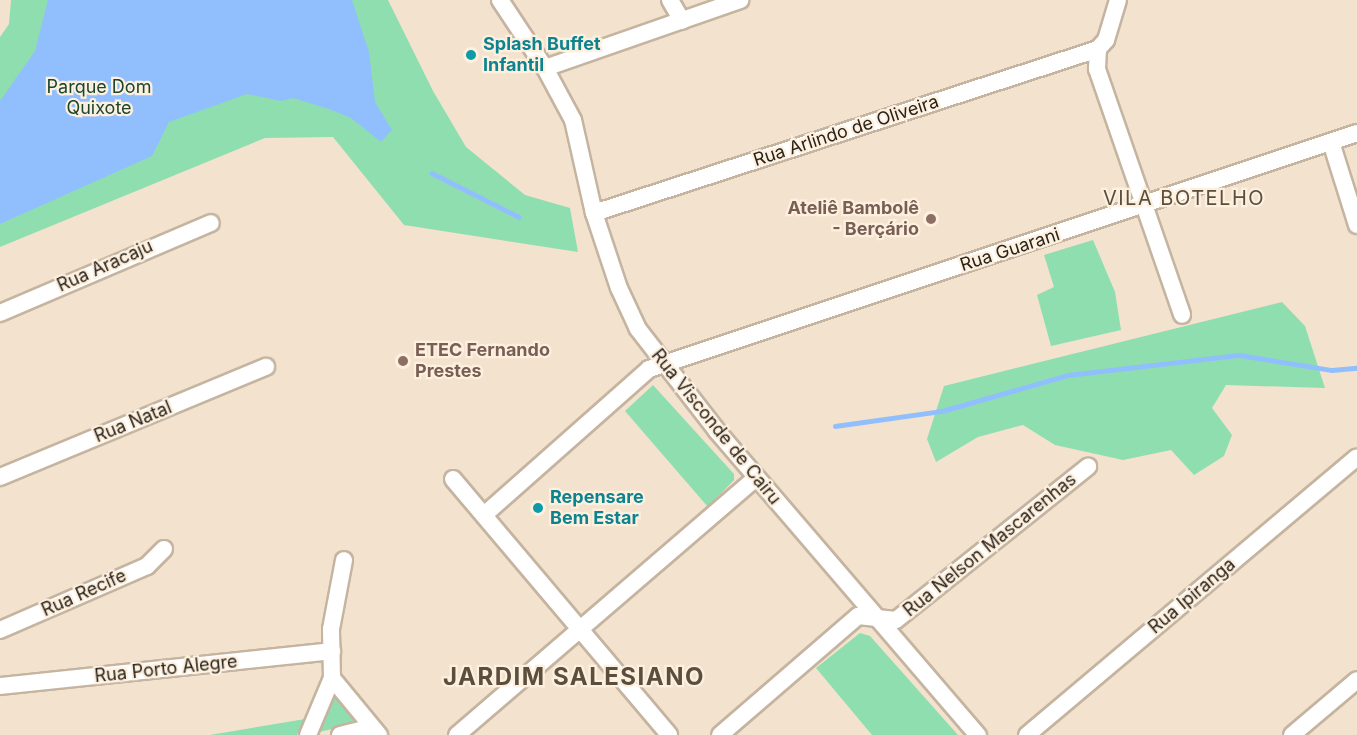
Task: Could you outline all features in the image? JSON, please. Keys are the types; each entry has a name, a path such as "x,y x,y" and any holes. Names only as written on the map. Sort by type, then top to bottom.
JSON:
{"street":[{"name":"Rua Visconde de Cairu","path":"500,0 545,68 573,120 594,213 619,288 638,329 663,365 756,478 978,735"},
{"path":"670,0 681,21"},
{"path":"545,68 740,0"},
{"path":"1118,0 1106,40 1098,50 1097,69 1182,315"},
{"name":"Rua Arlindo de Oliveira","path":"594,213 1098,50"},
{"name":"Rua Guarani","path":"484,515 649,369 1144,206 1357,133"},
{"path":"1331,142 1357,225"},
{"name":"Rua Aracaju","path":"0,313 211,224"},
{"name":"Rua Natal","path":"0,477 267,367"},
{"name":"Rua Ipiranga","path":"1027,735 1357,457"},
{"name":"Rua Nelson Mascarenhas","path":"720,735 858,616 896,621 1088,467"},
{"path":"457,735 756,478"},
{"path":"453,479 669,735"},
{"name":"Rua Recife","path":"0,630 147,566 164,549"},
{"path":"308,735 332,678 331,629 344,560"},
{"name":"Rua Porto Alegre","path":"0,686 332,651"},
{"path":"332,678 376,731"},
{"path":"1292,735 1357,680"},
{"path":"340,735 376,731"}],"green space":[{"name":"Parque Dom Quixote","path":"11,0 388,0 433,91 466,147 525,195 570,208 578,252 404,225 333,137 265,138 0,247 0,37 9,24"},
{"path":"1093,240 1115,292 1121,330 1051,346 1037,295 1054,287 1044,255"},
{"path":"1282,302 1305,326 1325,388 1226,385 1212,408 1232,435 1224,456 1194,475 1171,450 1123,460 1055,445 1023,425 978,437 936,462 927,439 944,386"},
{"path":"653,385 734,474 734,480 708,507 625,411"},
{"path":"860,633 870,636 958,735 872,735 816,668"},
{"path":"331,692 357,723 315,733"},
{"path":"305,719 297,735 210,735"}],"water":[{"path":"48,0 352,0 369,52 375,102 392,130 381,142 351,118 329,109 293,98 281,101 247,94 169,122 152,156 0,224 0,101 35,51"}],"waterway":[{"path":"432,173 519,217"},
{"path":"835,426 942,411 1068,375 1239,355 1332,370 1357,368"}],"place":[{"name":"Splash Buffet Infantil","path":"471,55"},
{"name":"Ateliê Bambolê - Berçário","path":"931,219"},
{"name":"ETEC Fernando Prestes","path":"403,361"},
{"name":"Repensare Bem Estar","path":"538,508"}],"district":[{"name":"VILA BOTELHO","path":"1184,198"},
{"name":"JARDIM SALESIANO","path":"574,677"}]}
